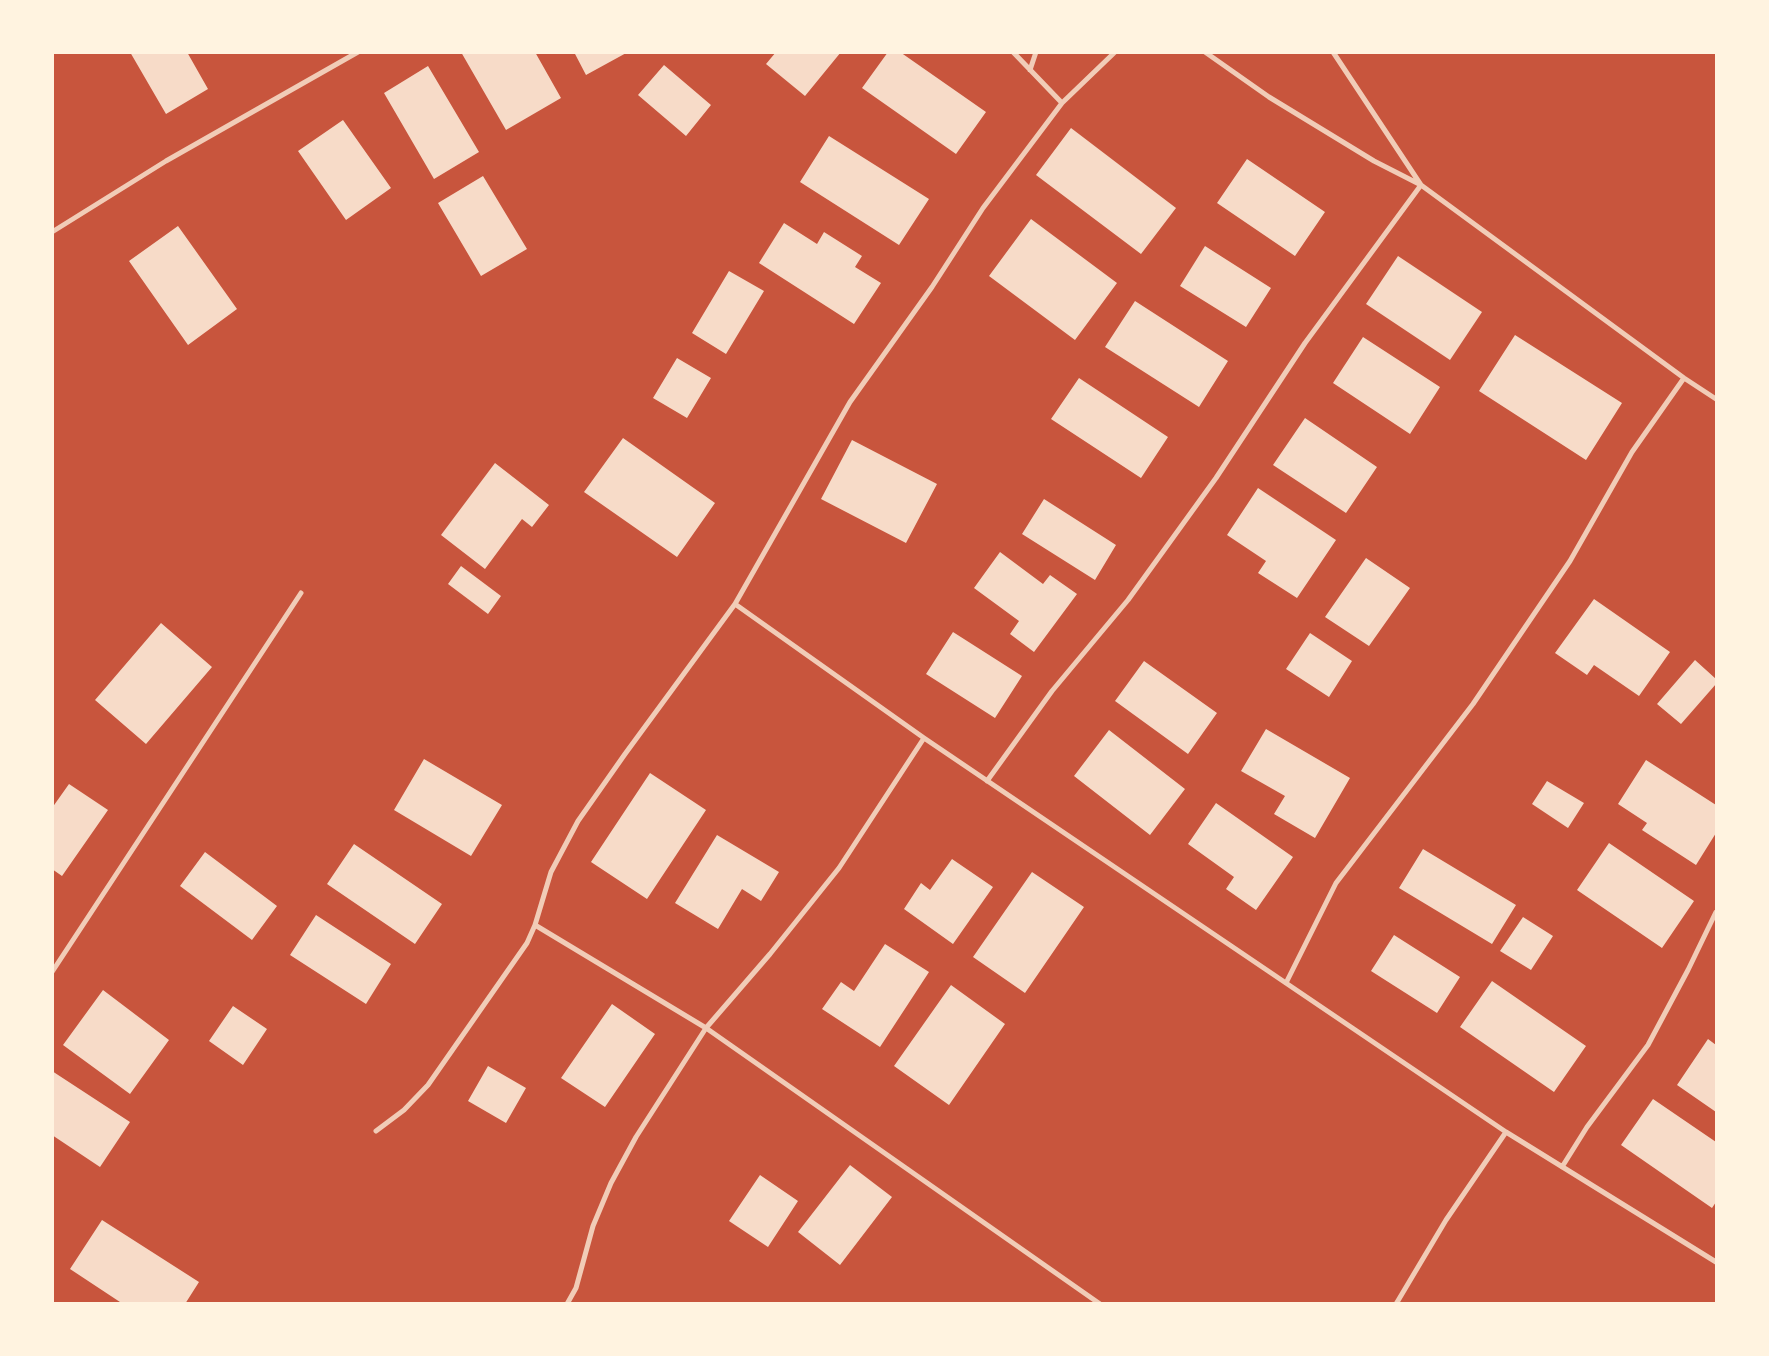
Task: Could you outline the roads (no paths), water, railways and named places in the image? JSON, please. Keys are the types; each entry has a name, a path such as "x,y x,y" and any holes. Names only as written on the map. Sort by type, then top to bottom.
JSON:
{"street":[{"path":"52,232 166,161 358,52"},
{"path":"1013,52 1062,103"},
{"path":"1030,70 1036,52"},
{"path":"376,1131 404,1110 428,1085 527,943 535,925 551,872 578,821 735,604 850,402 932,287 983,208 1062,103 1115,52"},
{"path":"1205,52 1269,97 1374,161 1421,185 1684,378 1716,399"},
{"path":"1333,52 1421,185"},
{"path":"987,781 1052,691 1139,584 1216,478 1305,343 1421,185"},
{"path":"1286,983 1336,883 1473,704 1570,562 1632,452 1684,378"},
{"path":"52,972 301,594"},
{"path":"735,604 924,738 1506,1132 1716,1262"},
{"path":"567,1304 576,1288 593,1226 611,1184 636,1137 706,1028 770,954 839,868 924,738"},
{"path":"1562,1167 1587,1127 1648,1045 1716,912"},
{"path":"535,925 706,1028 1100,1304"},
{"path":"1396,1304 1446,1220 1506,1132"}]}
